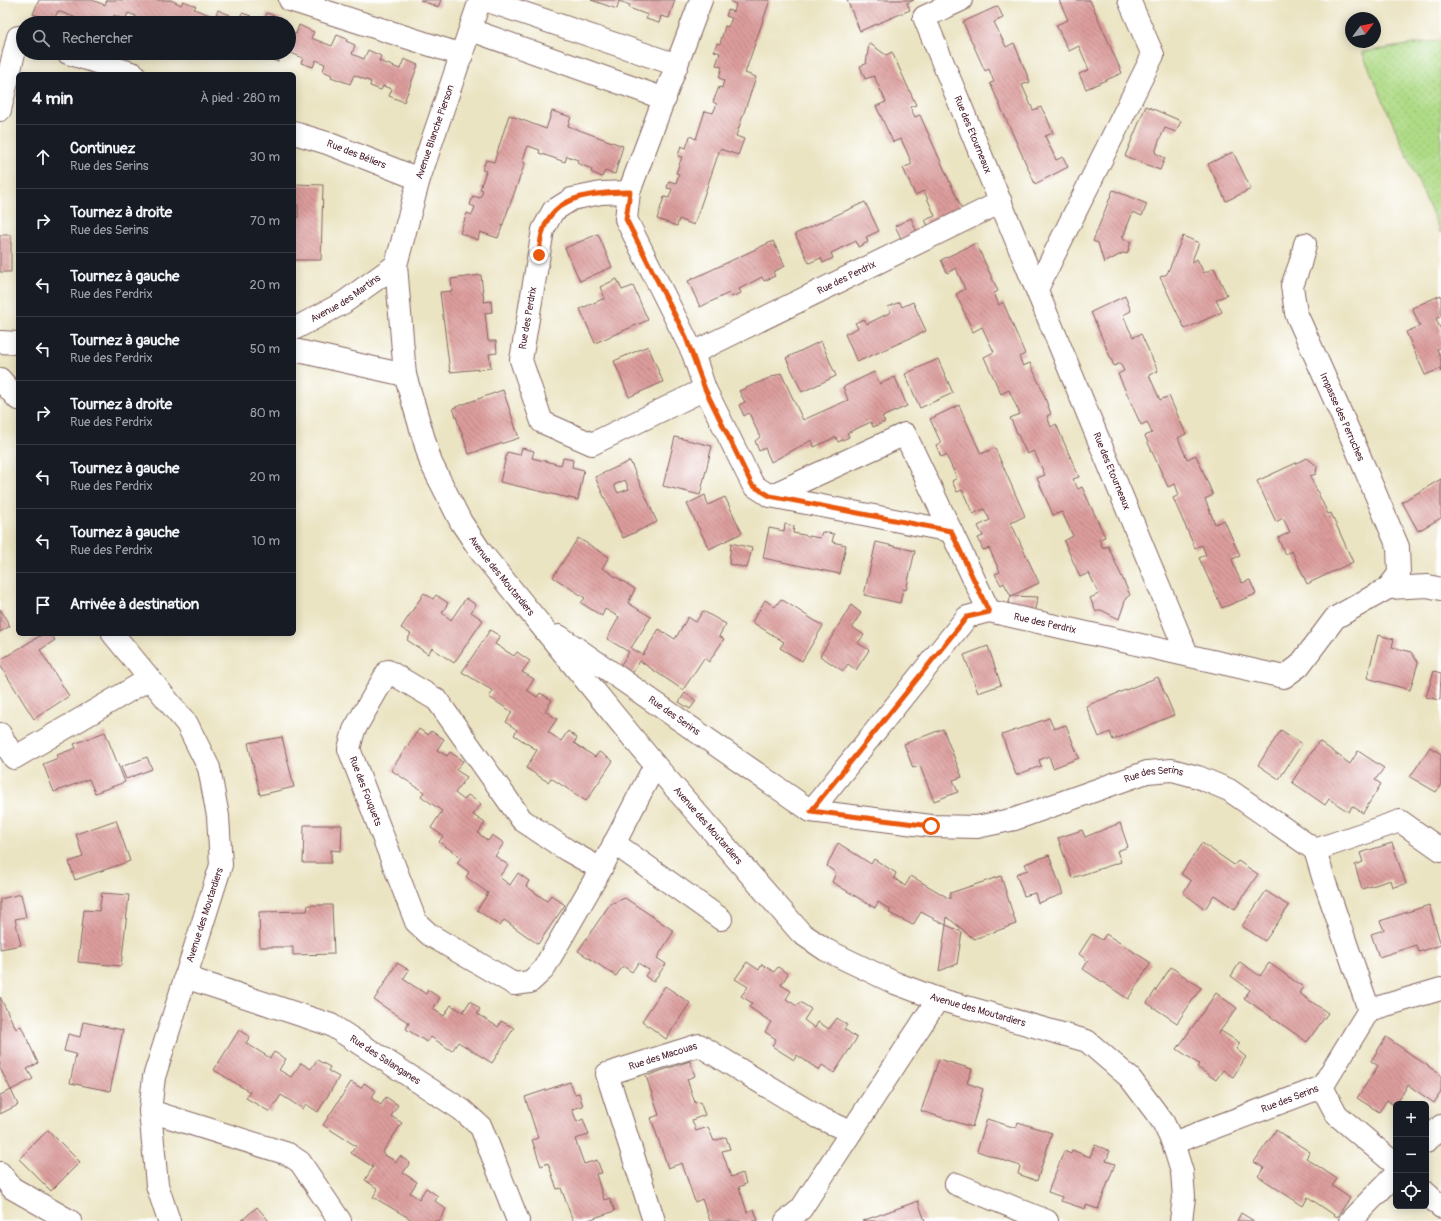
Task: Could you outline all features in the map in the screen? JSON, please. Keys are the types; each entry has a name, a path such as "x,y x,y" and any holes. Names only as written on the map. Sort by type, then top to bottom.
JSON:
{"street":[{"path":"290,0 462,55"},
{"name":"Avenue Blanche Pierson","path":"405,375 396,265 419,179 480,0"},
{"path":"485,0 677,65"},
{"path":"701,0 630,192 626,219 693,353 705,389 752,485 770,496 951,531"},
{"name":"Rue des Etourneaux","path":"961,0 924,18 1187,654"},
{"path":"1037,289 1153,55 1129,0"},
{"path":"471,30 665,99"},
{"path":"0,110 16,45"},
{"path":"90,60 128,72"},
{"name":"Rue des Béliers","path":"296,134 327,143 419,179"},
{"name":"Rue des Perdrix","path":"630,192 601,192 572,198 553,211 543,230 520,360 542,422 592,444 705,389"},
{"name":"Rue des Perdrix","path":"693,353 1001,202"},
{"name":"Impasse des Perruches","path":"1187,654 1284,677 1299,666 1334,618 1388,588 1399,574 1398,547 1354,443 1296,313 1292,286 1305,244"},
{"name":"Avenue des Martins","path":"296,328 343,304 396,265"},
{"path":"0,342 16,343"},
{"path":"296,350 405,375"},
{"name":"Avenue des Moutardiers","path":"405,375 431,463 461,522 481,552 655,765 801,933 826,950 895,984 938,999 1087,1042 1130,1078 1163,1122 1173,1143 1182,1172 1184,1197 1181,1221"},
{"path":"0,379 16,397"},
{"path":"770,496 904,434 989,612 967,617 811,811"},
{"name":"Impasse des Perruches","path":"1388,588 1428,586 1441,589"},
{"name":"Rue des Perdrix","path":"989,612 1187,654"},
{"name":"Rue des Serins","path":"537,620 811,811 931,826 977,827 1015,819 1147,772 1172,770 1229,790 1315,850"},
{"name":"Avenue des Moutardiers","path":"115,636 187,724 209,768 218,816 221,865 154,1077 150,1111 157,1185 169,1221"},
{"name":"Rue des Fouquets","path":"601,869 567,850 522,820 437,700 388,671 354,730 349,749 416,922 430,935 514,984 530,982 543,970 601,869 655,765"},
{"path":"0,734 14,758 150,679"},
{"path":"1441,850 1400,822 1315,850 1369,1010 1441,988"},
{"path":"614,843 721,919"},
{"name":"Rue des Salanganes","path":"185,977 330,1025 462,1110 481,1127 518,1221"},
{"path":"786,1221 801,1210 938,999"},
{"name":"Rue des Serins","path":"1173,1143 1322,1087 1369,1010"},
{"name":"Rue des Macouas","path":"654,1221 607,1074 699,1045 818,1117 852,1132"},
{"path":"1322,1087 1336,1115 1393,1162"},
{"path":"150,1111 288,1154 300,1162 340,1221"},
{"path":"1429,1139 1441,1126"},
{"path":"0,1173 12,1188 70,1221"},
{"path":"1350,1221 1393,1177"},
{"path":"956,1184 1047,1221"},
{"path":"1429,1196 1441,1207"}],"green space":[{"path":"1441,40 1441,234 1362,52"}],"building":[{"path":"39,0 92,0 105,5 107,0 171,0 181,5 183,1 196,6 194,9 212,16 136,16 128,13 127,16 71,16 58,11 56,16 38,16 33,14"},
{"path":"420,0 441,0 438,7"},
{"path":"591,0 675,0 669,18 661,16 659,23 646,19 648,15 629,8 630,5 619,1 617,9"},
{"path":"732,0 770,0 745,73 756,77 736,136 744,139 738,155 720,149 694,225 679,219 677,226 657,219 664,197 669,198 672,189 667,188 669,181 676,183 679,174 676,173 682,157 678,156 681,146 686,148 690,136 696,139 705,111 713,113 717,104 713,102 719,87 722,88 724,80 719,78 722,67 716,65 720,53 714,51 717,43 720,44 725,26 728,27 732,18 726,16 728,10 734,12 736,4 731,2"},
{"path":"847,0 914,0 907,3 910,10 860,31"},
{"path":"1059,0 1090,0 1122,73 1086,89 1079,74 1089,70 1079,46 1069,51 1056,25 1068,20"},
{"path":"998,6 1003,18 994,22 1006,47 1014,43 1030,82 1022,85 1033,110 1041,107 1047,118 1053,133 1045,136 1056,160 1063,157 1068,167 1035,184 990,83 994,82 989,69 985,71 963,22"},
{"path":"218,10 230,16 215,16"},
{"path":"242,13 251,16 240,16"},
{"path":"267,13 274,16 266,16"},
{"path":"299,25 314,32 311,38 332,46 337,35 347,39 346,41 355,45 352,54 364,59 368,50 381,56 379,61 400,69 404,59 418,65 404,102 389,96 392,89 383,86 381,90 370,86 371,82 354,75 350,84 331,77 332,75 323,71 325,64 316,60 313,67 301,63 303,58 296,55 296,34"},
{"path":"869,43 886,55 892,52 916,105 910,107 915,117 920,115 965,216 931,231 925,220 935,216 924,191 915,195 903,168 912,164 907,152 901,139 893,142 876,106 886,102 874,76 865,79 860,66 866,64"},
{"path":"1146,106 1181,121 1176,132 1165,128 1159,141 1155,153 1165,158 1160,170 1125,156"},
{"path":"552,111 571,117 568,126 623,146 615,174 605,171 602,177 591,172 592,169 577,163 578,160 567,156 565,162 539,153 540,150 528,146 522,162 525,163 498,238 480,232 478,240 460,233 467,213 472,215 475,207 470,205 473,196 480,198 483,190 480,189 486,171 482,170 486,160 494,162 509,115 546,129"},
{"path":"1233,152 1251,189 1226,201 1208,164"},
{"path":"296,184 323,185 321,260 296,260 296,218 298,218 298,205 296,205"},
{"path":"1113,190 1147,204 1142,216 1133,212 1122,239 1131,242 1127,254 1123,253 1104,263 1098,243 1093,241"},
{"path":"865,202 879,231 866,237 868,242 858,247 856,241 831,253 833,258 823,263 821,258 809,263 795,234"},
{"path":"911,218 918,235 903,242 895,226"},
{"path":"598,234 612,267 580,281 565,248"},
{"path":"0,235 11,235 11,272 0,272"},
{"path":"1183,236 1199,243 1191,263 1197,259 1204,273 1214,268 1227,295 1216,300 1222,312 1185,329 1160,277 1167,274"},
{"path":"773,241 785,266 773,272 775,276 764,281 762,277 739,289 741,293 731,297 729,293 700,307 688,281"},
{"path":"976,243 998,291 994,293 999,305 1003,302 1025,354 1019,357 1023,366 1030,363 1051,414 1047,416 1051,427 1056,424 1079,477 1073,479 1078,489 1082,487 1105,537 1099,539 1103,548 1108,546 1130,595 1126,598 1119,619 1101,610 1096,612 1090,598 1099,594 1089,573 1080,577 1064,541 1073,536 1062,512 1053,515 1037,478 1045,475 1034,451 1027,454 1010,418 1020,414 1009,390 1001,394 984,357 994,352 982,327 973,332 956,294 965,289 956,268 947,273 941,260"},
{"path":"481,275 484,302 491,301 492,312 485,313 488,341 496,341 497,353 489,354 491,368 450,372 440,292 452,291 451,279"},
{"path":"617,279 622,290 633,286 648,320 595,343 580,309 605,298 600,287"},
{"path":"1441,295 1441,316 1436,319 1441,330 1441,347 1437,349 1441,358 1441,372 1440,369 1425,375 1406,332 1420,326 1412,308"},
{"path":"1125,296 1131,311 1123,315 1129,329 1133,337 1141,334 1158,371 1149,375 1160,400 1169,396 1186,434 1178,438 1187,459 1196,455 1213,495 1205,499 1215,524 1224,520 1240,556 1232,559 1236,571 1242,583 1250,580 1256,594 1222,608 1199,558 1206,555 1202,545 1195,548 1173,498 1179,495 1175,484 1168,487 1145,436 1152,433 1147,422 1141,425 1118,374 1124,371 1120,363 1114,366 1091,312"},
{"path":"900,302 902,307 913,302 926,331 857,362 845,334 858,328 855,323 864,319 867,324 891,312 888,307"},
{"path":"821,341 836,376 802,392 786,358"},
{"path":"648,346 663,382 629,397 614,361"},
{"path":"938,359 953,393 920,408 905,374"},
{"path":"874,372 880,384 895,377 907,406 882,417 885,422 873,427 871,422 847,433 849,437 838,442 836,437 814,447 812,440 771,462 765,448 759,451 755,441 760,437 749,413 744,416 739,405 745,402 739,391 781,373 803,420 848,400 843,387"},
{"path":"503,390 519,438 469,454 453,408"},
{"path":"959,405 981,454 995,448 1025,516 1011,523 1039,583 1011,596 1004,583 1001,585 995,574 1000,572 989,548 983,550 978,538 983,536 978,526 990,520 984,509 973,514 962,490 957,492 952,481 957,478 946,455 941,457 936,445 941,443 930,419"},
{"path":"675,437 712,446 700,495 663,486"},
{"path":"522,448 534,451 532,458 561,465 563,458 573,460 572,467 584,470 578,500 500,482 507,452 520,455"},
{"path":"1307,458 1317,466 1316,474 1310,476 1328,514 1331,513 1353,562 1307,584 1292,551 1285,554 1278,538 1290,532 1283,518 1276,522 1257,481"},
{"path":"630,461 657,522 623,538 595,477","holes":["625,480 629,489 618,493 614,485"]},
{"path":"1441,479 1441,518 1418,531 1402,502"},
{"path":"705,495 708,505 725,497 742,533 709,549 687,504"},
{"path":"785,524 794,526 793,533 820,538 822,532 834,534 832,542 846,545 840,574 763,558 769,528 784,531"},
{"path":"578,538 609,557 602,568 635,589 628,603 651,617 631,648 643,655 659,629 675,639 688,617 696,622 703,611 726,624 719,636 724,639 709,662 704,658 683,690 640,661 632,674 620,666 629,652 607,639 619,617 605,609 602,616 581,603 585,598 553,577"},
{"path":"876,542 915,551 906,590 903,589 900,603 864,595"},
{"path":"731,543 752,548 747,568 729,564"},
{"path":"424,593 433,599 436,595 448,603 442,613 451,620 466,598 476,605 471,612 483,620 454,663 432,648 428,654 407,640 411,634 401,628"},
{"path":"1011,596 1038,597 1034,612 1008,605"},
{"path":"781,599 823,626 802,661 780,648 784,642 752,622 765,600 775,607"},
{"path":"851,605 861,613 852,627 864,635 858,643 869,650 856,670 848,664 843,671 820,656"},
{"path":"0,609 10,626 0,632"},
{"path":"490,630 500,636 495,644 514,656 517,652 530,661 522,672 534,679 527,690 537,697 540,693 552,700 545,711 557,719 548,732 561,741 568,731 577,738 574,743 595,757 599,752 613,761 586,801 551,778 548,782 526,768 537,750 514,735 517,730 506,722 512,712 489,697 493,691 462,672"},
{"path":"1378,635 1394,639 1392,647 1411,652 1418,663 1410,690 1367,678"},
{"path":"40,636 52,636 55,640 40,650 69,696 34,719 0,665 0,660"},
{"path":"988,646 1001,685 978,693 964,655"},
{"path":"1434,671 1441,673 1440,700 1426,697"},
{"path":"1158,677 1174,715 1113,740 1110,732 1099,737 1086,706"},
{"path":"685,693 696,701 690,709 679,702"},
{"path":"1049,718 1054,729 1066,725 1079,758 1053,768 1049,756 1039,760 1041,766 1016,775 1002,735"},
{"path":"419,729 428,735 431,731 444,739 437,750 447,756 450,752 463,761 456,770 467,777 455,793 464,800 468,795 481,804 473,815 485,823 478,833 488,841 492,835 504,843 495,856 508,865 499,877 510,885 518,873 529,881 526,886 547,901 551,895 565,905 538,944 504,920 500,926 477,910 488,893 466,877 469,872 457,863 461,857 439,842 443,836 431,828 442,811 421,796 424,792 391,770"},
{"path":"943,729 962,777 953,780 958,792 934,801 920,766 913,768 904,744"},
{"path":"1281,730 1302,744 1279,779 1258,765"},
{"path":"105,732 125,782 95,793 89,779 54,792 43,764 58,758 57,755 76,748 74,744"},
{"path":"282,737 294,787 260,795 248,743"},
{"path":"1319,741 1350,764 1358,751 1384,768 1375,780 1381,784 1363,813 1352,806 1349,812 1329,799 1325,805 1292,782"},
{"path":"1430,747 1441,754 1441,784 1436,792 1410,777"},
{"path":"147,757 152,769 126,779 121,767"},
{"path":"116,820 130,861 75,880 69,862 83,857 76,834"},
{"path":"1120,823 1128,847 1117,851 1121,862 1072,878 1058,838 1082,830 1085,837"},
{"path":"304,825 342,825 341,851 331,850 331,863 303,863"},
{"path":"838,843 871,864 874,859 896,873 894,878 905,886 911,876 950,899 950,893 1001,876 1016,924 974,939 947,917 946,925 921,912 913,925 889,913 891,910 878,902 875,908 832,882 836,873 827,866"},
{"path":"1202,843 1234,865 1238,861 1258,874 1235,909 1214,895 1205,909 1183,893 1191,881 1181,874"},
{"path":"1392,843 1406,884 1393,887 1391,880 1362,889 1355,865 1363,862 1360,853"},
{"path":"1049,855 1063,894 1038,903 1035,893 1024,896 1016,874 1028,870 1025,864"},
{"path":"1266,891 1289,906 1265,941 1242,926"},
{"path":"102,893 129,895 121,966 78,962 84,910 99,911"},
{"path":"21,894 26,917 15,919 21,945 0,949 0,899"},
{"path":"625,898 674,931 657,958 666,964 653,982 645,976 649,970 638,963 632,972 623,966 616,976 578,951 610,904"},
{"path":"308,905 332,905 334,954 293,955 293,947 260,947 259,912 307,911"},
{"path":"1429,905 1441,945 1419,952 1416,945 1379,957 1371,934 1384,930 1380,921"},
{"path":"946,925 962,932 957,964 939,971"},
{"path":"1092,934 1102,940 1106,934 1151,963 1128,999 1083,969 1088,961 1079,954"},
{"path":"747,962 759,970 762,964 774,972 778,967 788,974 781,985 791,991 786,999 797,1006 800,1002 811,1009 804,1020 815,1028 818,1022 829,1029 837,1018 847,1025 844,1029 857,1038 834,1073 822,1065 819,1070 797,1055 794,1060 772,1046 776,1039 765,1032 771,1022 749,1007 752,1003 741,996 748,987 735,979"},
{"path":"1240,962 1260,976 1269,963 1303,987 1299,993 1328,1013 1307,1042 1244,998 1250,990 1231,976"},
{"path":"397,963 409,970 403,979 426,994 428,990 440,998 433,1009 444,1016 451,1005 463,1012 470,1001 480,1009 477,1014 498,1027 501,1021 514,1028 492,1063 458,1042 452,1051 431,1037 427,1042 406,1029 409,1023 374,1000"},
{"path":"1171,967 1201,988 1177,1023 1147,1003"},
{"path":"665,986 690,1003 666,1039 642,1021"},
{"path":"1216,993 1237,1008 1218,1034 1221,1031 1240,1043 1236,1049 1246,1057 1233,1077 1223,1070 1216,1080 1197,1067 1199,1064 1177,1049"},
{"path":"0,997 16,1029 21,1026 38,1063 27,1069 33,1079 11,1090 0,1068"},
{"path":"83,1022 123,1030 110,1091 70,1083 76,1054 64,1051 68,1034 80,1037"},
{"path":"239,1030 250,1037 246,1043 270,1058 274,1052 286,1059 279,1070 291,1077 301,1063 311,1069 317,1060 330,1067 328,1071 339,1077 318,1112 306,1104 303,1109 281,1095 270,1112 246,1098 250,1092 214,1070"},
{"path":"1386,1037 1441,1075 1441,1092 1434,1103 1408,1085 1398,1101 1393,1101 1393,1104 1387,1100 1379,1112 1357,1098 1378,1066 1371,1061"},
{"path":"939,1059 972,1069 967,1083 983,1089 972,1127 921,1111"},
{"path":"690,1061 695,1076 687,1079 695,1103 700,1102 705,1115 692,1120 696,1131 708,1127 714,1141 726,1137 730,1149 722,1151 731,1177 743,1173 746,1184 739,1187 747,1212 754,1209 758,1221 710,1221 702,1199 695,1202 682,1163 668,1168 651,1118 659,1115 646,1076"},
{"path":"351,1082 361,1088 364,1083 376,1091 371,1098 381,1105 386,1097 398,1105 391,1116 402,1123 382,1153 396,1162 400,1156 410,1163 403,1173 417,1182 410,1193 419,1199 426,1188 438,1196 435,1201 446,1209 439,1221 414,1221 373,1197 378,1189 365,1180 373,1167 351,1153 356,1146 323,1125"},
{"path":"570,1082 575,1094 579,1093 583,1106 572,1109 577,1122 583,1119 589,1135 575,1139 584,1164 597,1160 602,1173 596,1174 604,1200 610,1198 615,1211 585,1221 573,1221 561,1188 557,1189 548,1163 541,1166 532,1140 538,1138 525,1097"},
{"path":"11,1090 18,1105 0,1114 0,1095"},
{"path":"987,1119 1016,1128 1018,1122 1052,1133 1037,1181 1018,1174 1020,1166 977,1151"},
{"path":"48,1130 80,1162 51,1191 19,1159"},
{"path":"1276,1130 1310,1152 1306,1158 1337,1179 1332,1186 1350,1198 1337,1217 1308,1197 1303,1206 1258,1176 1264,1168 1254,1162"},
{"path":"1095,1145 1110,1151 1106,1161 1115,1164 1098,1209 1086,1205 1085,1209 1061,1201 1062,1197 1048,1192 1064,1151 1071,1154 1072,1150 1090,1157"},
{"path":"918,1201 925,1221 862,1221"},
{"path":"257,1207 269,1221 241,1221 248,1215"},
{"path":"1241,1213 1254,1221 1237,1221"}],"route":[{"path":"539,255 543,230 553,211 572,198 601,192 630,192 626,219 685,335 693,353 705,389 752,485 770,496 951,531 989,612 967,617 811,811 931,826"}]}
